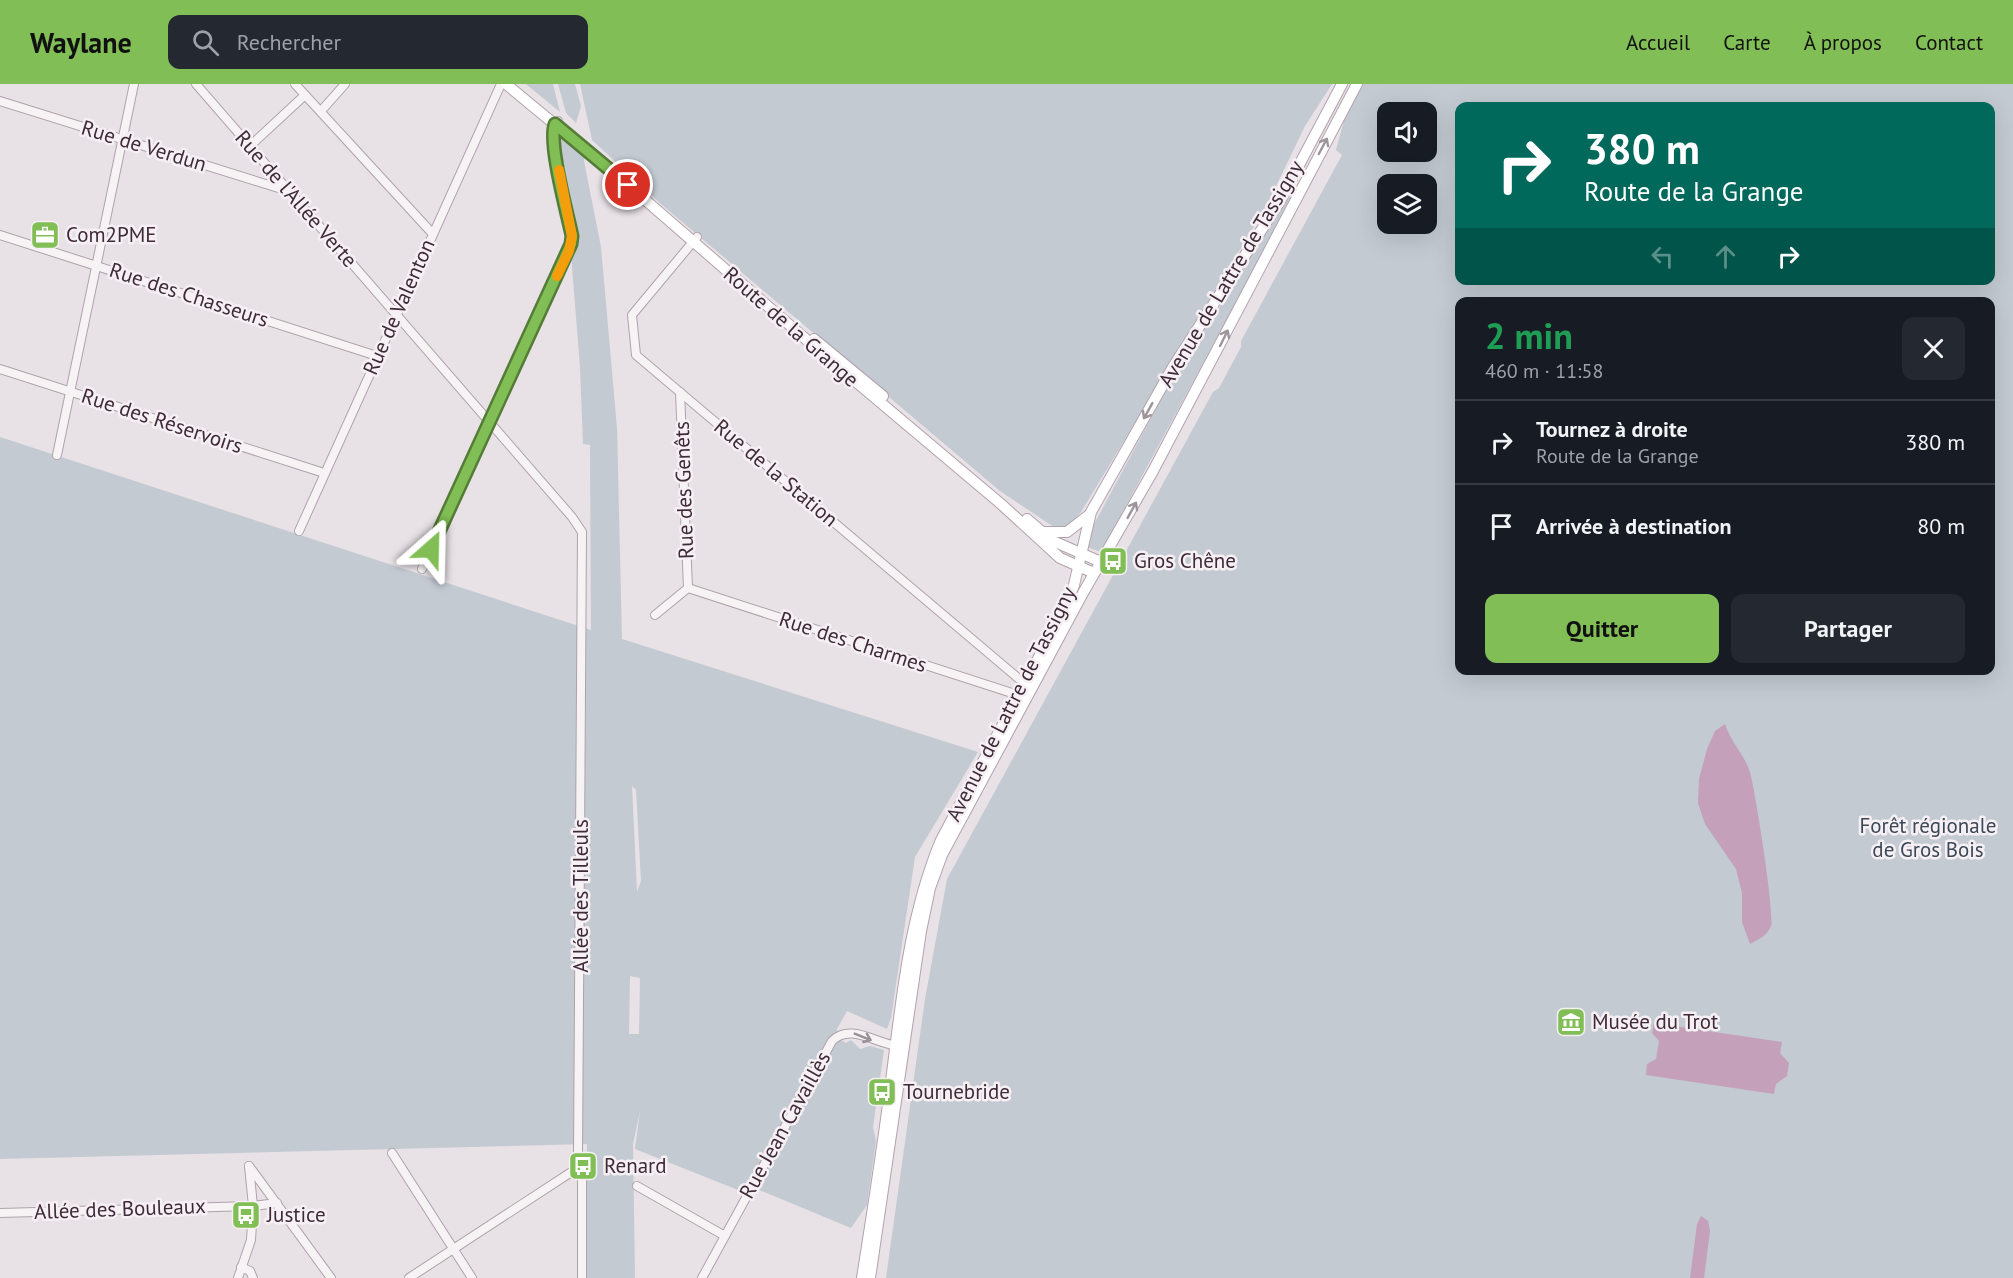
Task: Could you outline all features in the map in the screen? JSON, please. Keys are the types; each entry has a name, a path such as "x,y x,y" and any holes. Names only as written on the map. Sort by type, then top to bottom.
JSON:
{"main road":[{"name":"Route de la Grange","path":"506,84 557,122"},
{"name":"Route de la Grange","path":"515,84 1041,536 1060,558 1094,573"},
{"name":"Avenue de Lattre de Tassigny","path":"862,1278 899,1046 910,945 931,864 941,840 1063,612 1074,585 1091,512 1173,367 1280,201 1342,84"},
{"path":"870,1278 899,1046 930,888 942,855 1094,573 1206,374 1250,283 1357,84"},
{"path":"1041,536 1067,532 1091,512"},
{"name":"Route de la Grange","path":"1041,536 1101,562"},
{"path":"1060,558 1074,585"}],"street":[{"path":"57,455 135,84"},
{"name":"Rue de l'Allée Verte","path":"196,84 572,517"},
{"path":"295,84 432,233"},
{"path":"321,111 345,84"},
{"name":"Rue de Valenton","path":"299,531 501,84"},
{"path":"250,146 305,95"},
{"name":"Rue de Verdun","path":"0,101 288,191"},
{"path":"422,569 571,244 572,236 554,147 553,129 557,122"},
{"name":"Rue des Chasseurs","path":"0,235 377,356"},
{"name":"Rue de la Station","path":"695,239 632,315 636,355 1024,683"},
{"name":"Rue des Réservoirs","path":"0,369 324,473"},
{"name":"Rue des Genêts","path":"680,392 688,588"},
{"name":"Allée des Tilleuls","path":"572,517 582,534 579,1167 582,1178 582,1278"},
{"path":"655,615 688,588"},
{"name":"Rue des Charmes","path":"688,588 1018,695"},
{"name":"Rue Jean Cavaillès","path":"702,1278 831,1041 840,1034 849,1032 899,1046"},
{"path":"392,1153 472,1278"},
{"path":"238,1278 251,1240 253,1206 249,1166 331,1278"},
{"path":"409,1278 579,1167"},
{"path":"637,1186 725,1236"},
{"name":"Allée des Bouleaux","path":"0,1213 253,1206 276,1203"},
{"path":"241,1267 250,1271 253,1278"}],"green space":[{"path":"526,84 553,84 560,112"},
{"path":"558,84 575,84 581,106 576,123 566,113"},
{"path":"580,84 1332,84 1305,126 1267,205 1081,512 1068,526 1057,529 1000,491 661,204 592,140"},
{"name":"Forêt régionale de Gros Bois","path":"1363,84 2013,84 2013,1278 886,1278 925,999 947,879 1213,392 1219,388 1241,347 1241,341 1342,155 1336,150 1345,117"},
{"path":"562,133 585,153 584,161 601,247 617,428 622,639 978,752 915,857 891,1018 887,1029 847,1011 837,1029 838,1038 846,1043 851,1040 860,1049 870,1046 884,1050 873,1127 876,1141 867,1205 851,1228 757,1189 748,1194 635,1149 640,1111 633,1144 635,1278 587,1278 587,1144 0,1159 0,437 591,630 590,445 583,444 580,367 571,254 576,234 559,138","holes":["632,786 636,790 641,881 637,892","630,976 640,978 639,1034 629,1034"]},
{"path":"1292,191 1294,195 1101,552 1087,547 1093,526 1185,355 1214,316"}],"shaded area":[{"path":"1725,724 1749,769 1752,780 1770,899 1771,926 1765,935 1750,944 1742,922 1742,893 1736,869 1705,824 1698,803 1699,779 1707,749 1715,731"},
{"path":"1654,1023 1782,1042 1780,1053 1789,1063 1787,1076 1776,1084 1774,1094 1646,1075 1647,1064 1656,1059 1659,1041 1652,1033"},
{"path":"1701,1216 1708,1221 1710,1231 1704,1278 1690,1278 1697,1224"}],"slow traffic":[{"path":"557,276 569,251 572,236 559,170"}],"place":[{"name":"Com2PME","path":"45,235"},
{"name":"Gros Chêne","path":"1113,561"},
{"name":"Musée du Trot","path":"1571,1022"},
{"name":"Tournebride","path":"882,1092"},
{"name":"Renard","path":"583,1166"},
{"name":"Justice","path":"246,1215"}],"route":[{"path":"431,549 569,251 572,236 554,147 555,124 628,185"}]}
